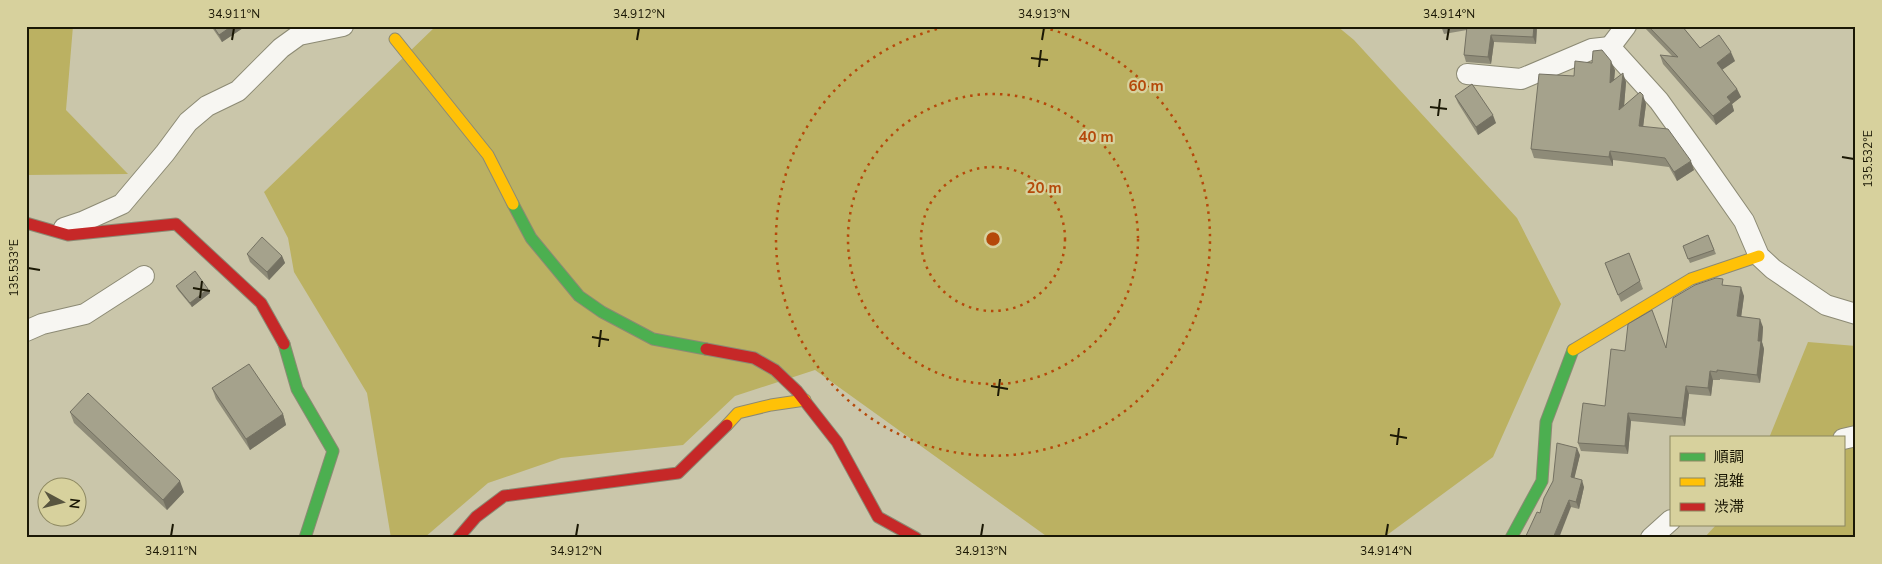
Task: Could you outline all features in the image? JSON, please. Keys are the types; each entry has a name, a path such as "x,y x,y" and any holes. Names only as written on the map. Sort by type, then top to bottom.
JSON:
{"street":[{"path":"55,231 82,222 122,204 165,153 188,122 207,106 238,91 281,48 299,35 343,26"},
{"path":"1467,74 1521,80 1592,49 1610,47 1626,26"},
{"path":"395,39 488,155 531,238 578,296 602,312 653,339 754,358 775,370 805,400 837,442 878,517 916,538"},
{"path":"1610,47 1660,101 1744,221 1759,256 1773,269 1826,305 1856,314"},
{"path":"26,223 68,235 176,224 260,303 283,340 297,389 333,451 305,538"},
{"path":"1511,538 1542,481 1546,422 1574,348 1691,279 1759,256"},
{"path":"26,330 42,324 85,314 144,276"},
{"path":"458,538 476,517 504,496 678,473 738,413 771,405 805,400"},
{"path":"1651,538 1670,521"}],"shaded area":[{"path":"26,26 73,26 66,110 128,174 26,175"},
{"path":"436,26 1337,26 1354,40 1517,218 1561,304 1493,457 1383,538 1049,538 815,370 735,396 683,445 561,458 488,483 424,538 391,538 367,393 294,272 288,238 264,192"},
{"path":"1808,342 1856,346 1856,538 1704,538 1715,526 1844,526 1844,436 1770,436"}],"building":[{"path":"213,26 232,26 219,35"},
{"path":"1467,26 1534,26 1533,37 1491,35 1488,57 1464,55"},
{"path":"1648,26 1682,26 1700,48 1719,35 1731,52 1717,63 1737,89 1727,97 1731,102 1713,116 1660,55 1678,57"},
{"path":"1602,50 1611,61 1610,83 1623,73 1619,110 1640,92 1643,95 1639,126 1668,129 1691,161 1674,172 1665,158 1610,151 1609,157 1531,149 1539,74 1574,76 1575,61 1592,63 1593,51"},
{"path":"1472,84 1493,115 1476,127 1455,96"},
{"path":"1708,235 1714,250 1688,259 1683,246"},
{"path":"262,237 282,256 267,272 247,254"},
{"path":"1629,253 1640,281 1618,295 1605,263"},
{"path":"195,271 208,289 190,303 176,286"},
{"path":"1716,278 1723,279 1722,285 1741,287 1737,316 1760,319 1758,341 1761,341 1757,375 1717,370 1717,372 1710,371 1708,388 1686,386 1682,418 1628,413 1625,446 1578,443 1583,403 1605,406 1611,349 1625,351 1628,324 1652,310 1666,348 1673,298 1695,285"},
{"path":"249,364 283,414 246,439 212,388"},
{"path":"88,393 180,481 163,500 70,412"},
{"path":"1557,443 1577,448 1571,477 1582,480 1576,502 1569,500 1553,538 1525,538 1537,512 1540,513 1544,498 1553,481"}],"traffic: fast":[{"path":"513,204 531,238 579,296 602,312 653,339 706,349"},
{"path":"284,344 297,389 333,451 305,538"},
{"path":"1511,538 1542,481 1546,422 1573,350"}],"traffic: slow":[{"path":"395,39 488,155 513,204"},
{"path":"1573,350 1691,279 1759,256"},
{"path":"727,425 738,413 771,405 805,400"}],"traffic: jam":[{"path":"26,223 68,235 176,224 261,303 284,344"},
{"path":"706,349 754,358 775,370 797,391 837,442 878,517 916,538"},
{"path":"458,538 476,517 504,496 678,473 727,425"}]}
